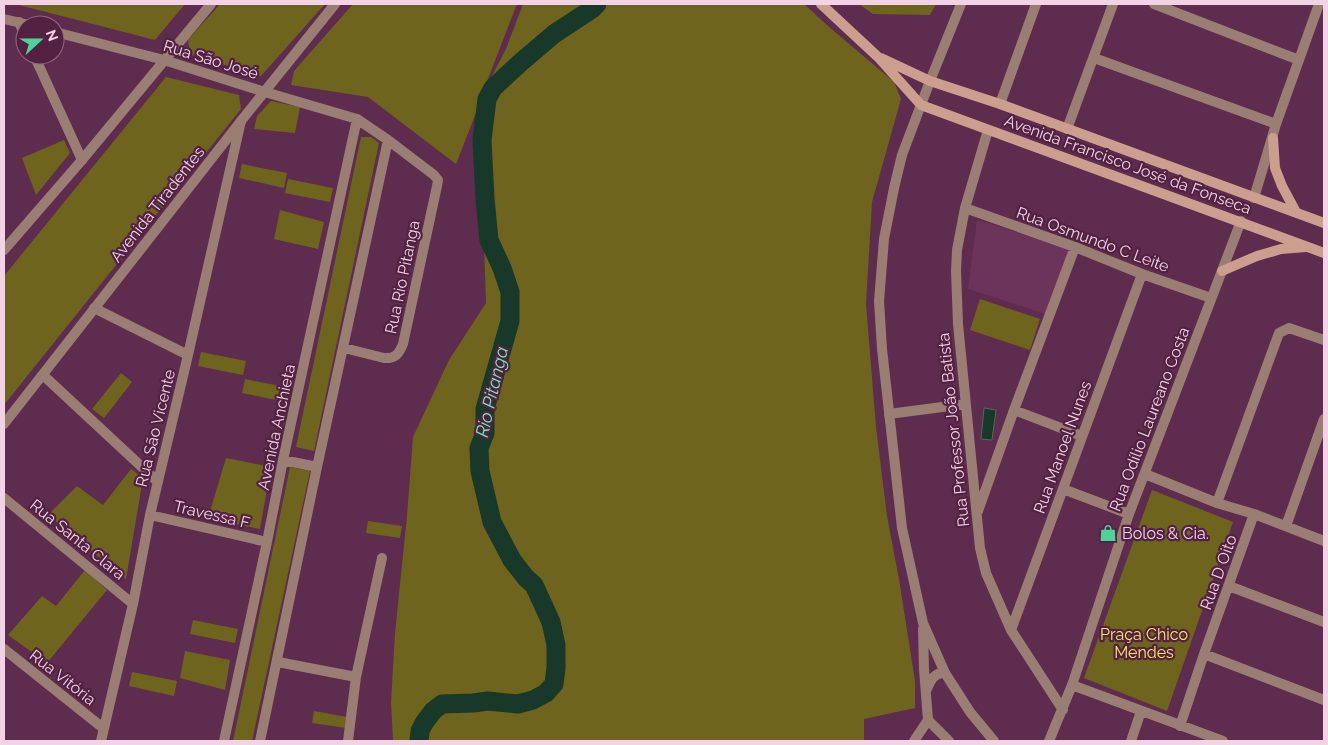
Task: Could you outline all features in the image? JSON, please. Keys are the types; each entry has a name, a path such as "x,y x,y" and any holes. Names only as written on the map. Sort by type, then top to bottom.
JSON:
{"main road":[{"path":"821,4 878,57 921,105"},
{"name":"Avenida Francisco José da Fonseca","path":"878,57 930,81 1000,104 1324,223"},
{"name":"Avenida Francisco José da Fonseca","path":"921,105 1324,253"},
{"path":"1272,138 1275,168 1296,212"},
{"path":"1222,271 1257,256 1280,249 1310,247"}],"street":[{"path":"4,250 82,160 211,4"},
{"name":"Avenida Tiradentes","path":"4,424 335,4"},
{"path":"960,4 902,156 884,238 879,301 882,349 902,528 917,597 924,622 945,674 970,712 994,741"},
{"path":"1000,104 1036,4"},
{"path":"1067,129 1113,4"},
{"path":"1154,4 1299,60"},
{"path":"1254,198 1276,124 1319,4"},
{"name":"Rua São José","path":"65,35 164,60 357,119 431,171 438,180"},
{"path":"1094,58 1276,124"},
{"path":"39,65 82,160"},
{"name":"Avenida Anchieta","path":"224,741 357,119"},
{"name":"Rua São Vicente","path":"101,741 133,604 150,515 241,121"},
{"name":"Rua Professor João Batista","path":"988,130 965,208 957,250 956,272 958,324 980,548 983,564 1011,630 1063,710"},
{"path":"260,741 388,140"},
{"name":"Rua Rio Pitanga","path":"344,348 384,358 396,356 400,351 438,180"},
{"name":"Rua Osmundo C Leite","path":"965,208 1211,298"},
{"name":"Rua Odílio Laureano Costa","path":"1049,741 1072,685 1129,514 1241,221"},
{"path":"977,514 1014,410 1076,248"},
{"name":"Rua Manoel Nunes","path":"1011,630 1142,274"},
{"path":"94,308 188,355"},
{"path":"1217,503 1280,333 1289,328 1324,340"},
{"path":"43,375 158,482"},
{"path":"889,414 965,404"},
{"path":"1014,410 1082,436"},
{"path":"1286,526 1324,419"},
{"path":"284,460 317,467"},
{"path":"1144,474 1217,503 1254,514 1324,540"},
{"path":"1063,488 1129,514"},
{"name":"Rua Santa Clara","path":"4,498 133,604"},
{"name":"Rua D Oito","path":"1180,726 1254,514"},
{"name":"Travessa F","path":"150,515 268,542"},
{"path":"348,741 356,676 382,558"},
{"path":"1229,586 1324,622"},
{"path":"914,741 928,720 924,669 924,622"},
{"name":"Rua Vitória","path":"4,649 103,728"},
{"path":"1204,654 1324,700"},
{"path":"278,662 356,676"},
{"path":"926,693 935,675 945,674"},
{"path":"1072,685 1211,739 1223,741"},
{"path":"1131,741 1141,711"},
{"path":"928,720 950,741"}],"shaded area":[{"path":"977,220 1070,249 1046,314 968,289"},
{"path":"984,408 996,410 992,440 981,439"}],"green space":[{"path":"15,4 185,4 155,40 65,17 65,15 58,15"},
{"path":"220,4 325,4 261,76 190,54 188,40"},
{"path":"353,4 517,4 481,97 506,49 523,4 804,4 894,82 901,99 872,202 866,304 876,427 887,516 915,681 915,708 864,719 864,741 393,741 391,702 395,633 413,437 449,360 486,303 484,244 477,170 481,100 456,164 368,97 291,85 294,71"},
{"path":"859,4 936,4 930,15 873,14"},
{"path":"166,77 239,95 241,109 4,405 4,276"},
{"path":"271,101 300,107 295,133 254,129 257,116"},
{"path":"361,137 371,137 379,143 314,451 296,447"},
{"path":"64,140 70,153 36,195 22,158"},
{"path":"242,164 287,173 284,188 239,178"},
{"path":"288,179 333,188 330,202 285,193"},
{"path":"280,210 324,222 318,249 274,239"},
{"path":"980,299 1040,319 1030,350 970,330"},
{"path":"201,352 246,361 243,375 198,366"},
{"path":"121,373 132,382 104,418 92,409"},
{"path":"245,379 290,388 287,402 242,393"},
{"path":"226,458 271,467 260,529 208,518"},
{"path":"290,467 310,471 252,741 233,741"},
{"path":"131,469 143,478 126,579 48,515 77,486 103,505"},
{"name":"Praça Chico Mendes","path":"1152,490 1233,522 1167,711 1084,678"},
{"path":"368,521 402,526 400,538 366,533"},
{"path":"85,570 107,590 47,663 8,635 42,596 56,606"},
{"path":"193,620 238,629 235,643 190,634"},
{"path":"185,651 230,660 225,690 180,678"},
{"path":"132,672 177,681 174,696 129,686"},
{"path":"314,711 347,717 346,728 312,723"}],"waterway":[{"name":"Rio Pitanga","path":"419,741 420,731 424,723 433,711 442,704 488,701 518,704 533,700 546,693 554,684 556,645 551,622 534,585 512,560 492,522 480,471 479,448 485,433 485,409 510,321 510,292 502,268 489,240 482,140 487,99 493,88 554,34 597,4"}],"place":[{"name":"Bolos & Cia.","path":"1108,533"}]}
